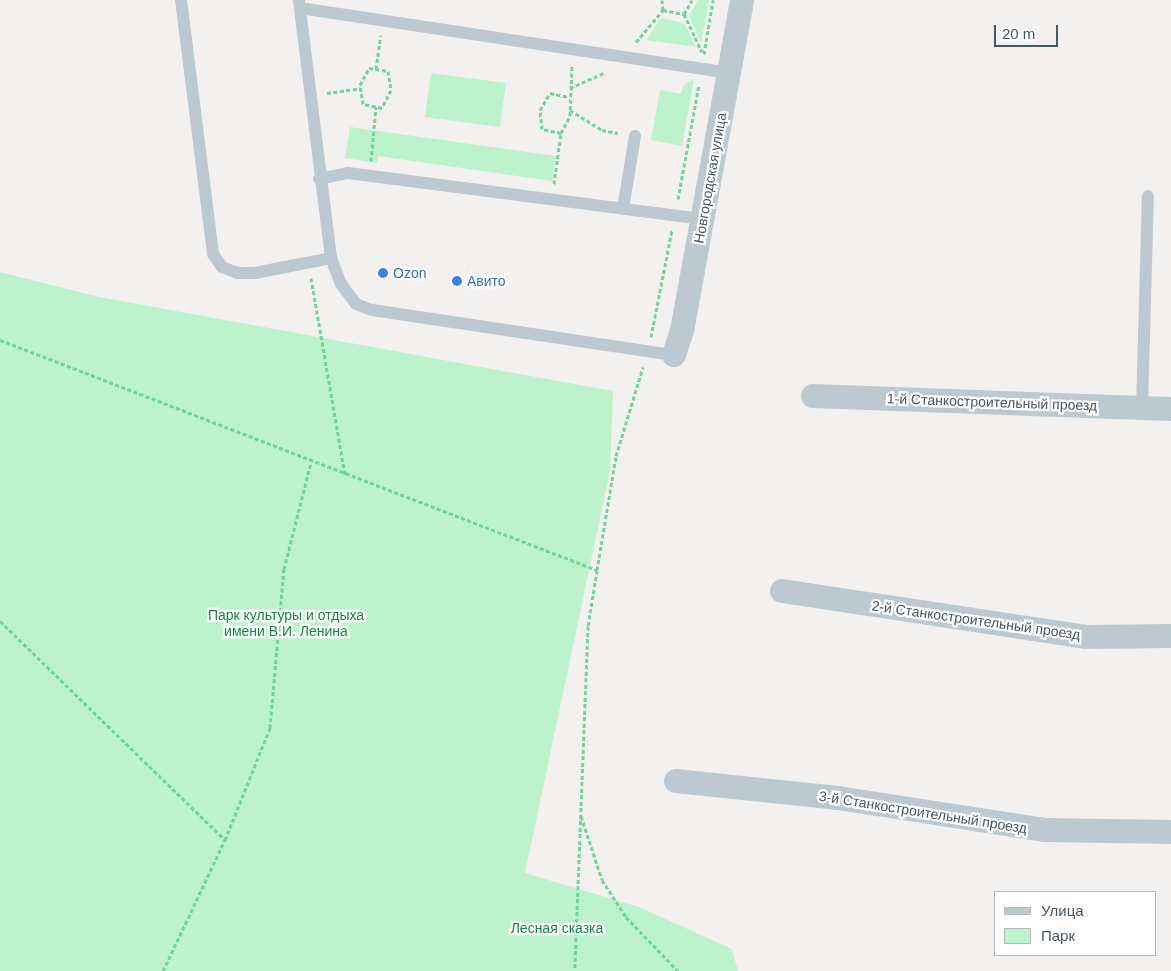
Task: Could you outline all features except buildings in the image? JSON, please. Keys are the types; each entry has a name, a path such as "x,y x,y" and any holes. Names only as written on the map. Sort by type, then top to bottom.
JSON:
{"street":[{"name":"Новгородская улица","path":"674,355 682,331 742,0"},
{"name":"1-й Станкостроительный проезд","path":"813,396 1171,409"},
{"name":"2-й Станкостроительный проезд","path":"782,591 1086,637 1171,636"},
{"name":"3-й Станкостроительный проезд","path":"676,781 838,798 1045,830 1171,832"}],"lane":[{"path":"181,0 213,254 222,267 238,273 331,258"},
{"path":"674,355 372,310 356,304 341,284 331,258 299,4 383,20 623,57 702,63 728,73"},
{"path":"623,209 635,136"},
{"path":"320,179 348,173 703,219"},
{"path":"1142,408 1148,196"}],"path":[{"path":"570,88 612,69 663,10 662,0"},
{"path":"692,0 684,14 702,63"},
{"path":"574,971 588,626 616,456 632,394 649,351 714,0"},
{"path":"663,10 684,14"},
{"path":"376,69 383,20"},
{"path":"552,199 562,133 570,116 569,97 573,49"},
{"path":"369,68 388,71 391,90 382,108 363,104 361,88 369,68"},
{"path":"310,96 361,88"},
{"path":"562,133 542,129 540,110 550,93 569,97"},
{"path":"369,176 376,107"},
{"path":"570,110 602,130 635,136"},
{"path":"308,262 345,475"},
{"path":"0,340 311,462 597,570"},
{"path":"163,971 225,840 270,728 284,569 311,462"},
{"path":"0,621 225,840"},
{"path":"580,813 602,880 626,917 678,971"}],"green space":[{"path":"698,0 709,0 701,43 689,16"},
{"path":"661,18 684,23 696,47 646,40"},
{"path":"431,73 506,83 500,127 425,117"},
{"path":"694,79 682,146 651,140 660,90 681,94 684,85"},
{"path":"350,127 556,156 552,181 378,156 377,163 345,158"},
{"name":"Парк культуры и отдыха имени В.И. Ленина","path":"0,272 99,297 613,391 610,471 525,873 639,907 732,949 738,971 0,971"}],"place":[{"name":"Ozon","path":"383,273"},
{"name":"Авито","path":"457,281"}],"park label":[{"name":"Лесная сказка","path":"557,928"}]}
